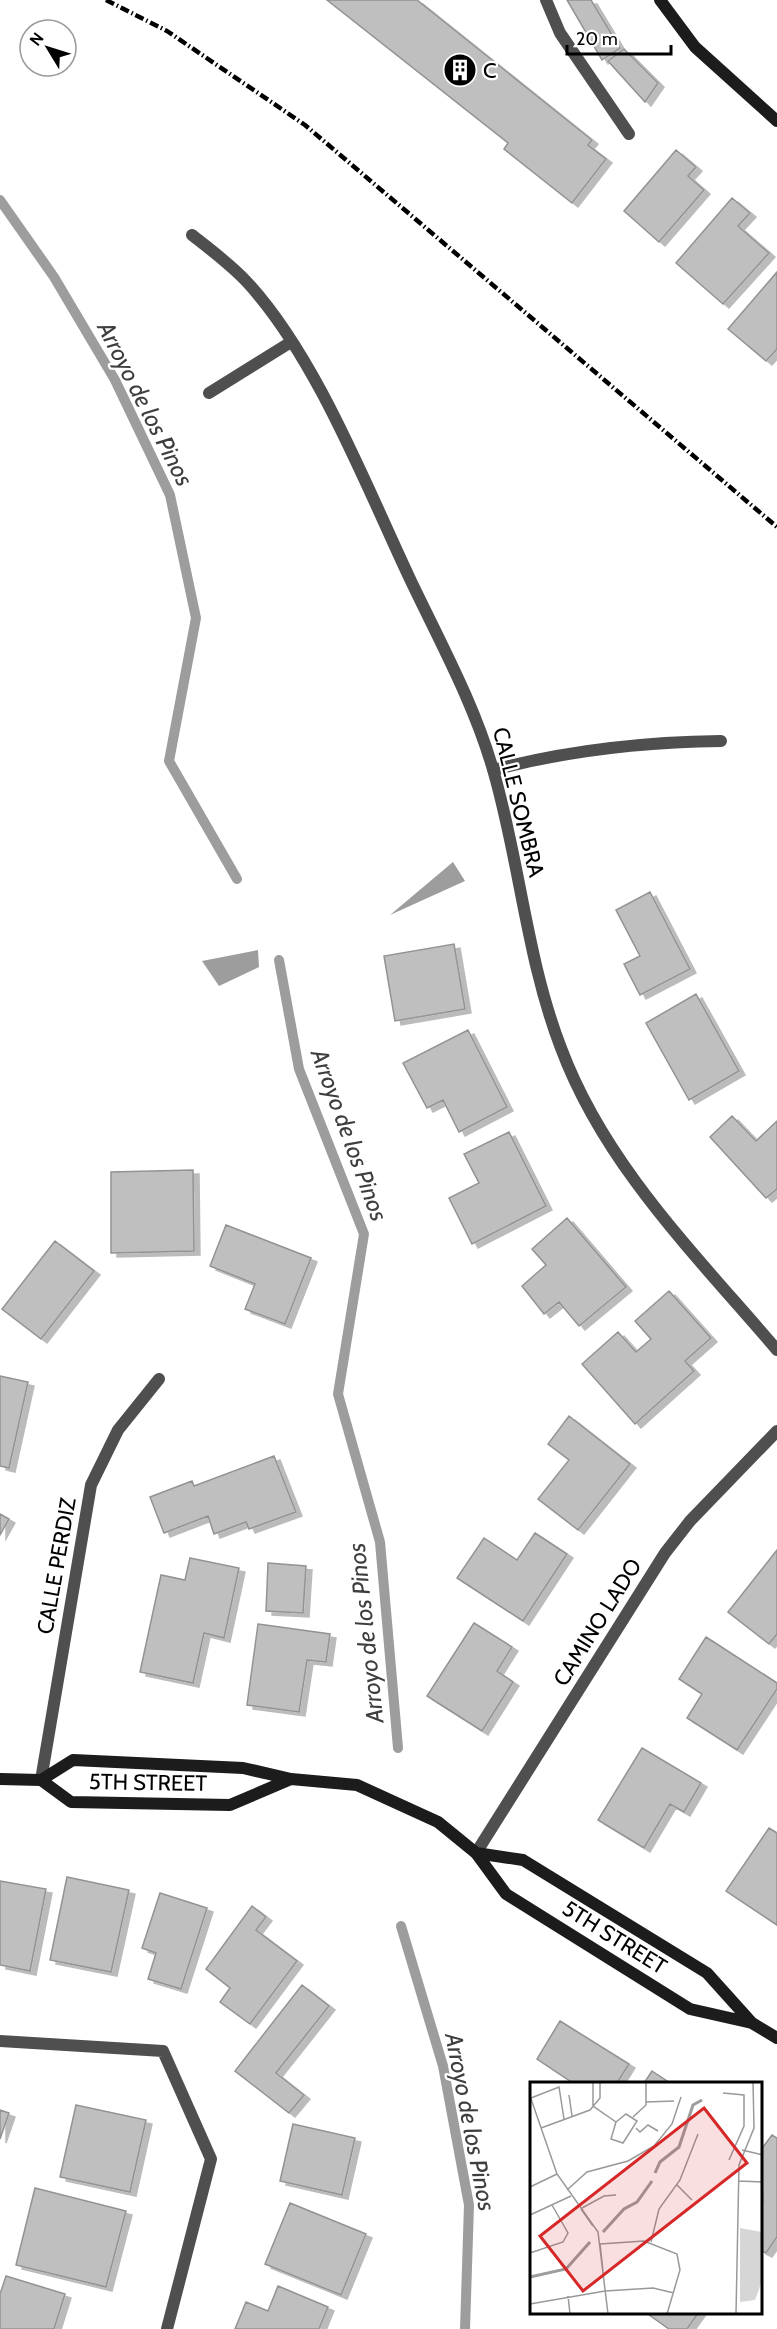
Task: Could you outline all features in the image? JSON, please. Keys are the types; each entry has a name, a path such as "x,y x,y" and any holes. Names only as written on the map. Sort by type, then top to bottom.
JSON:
{"street":[{"path":"546,0 560,33 629,134"},
{"path":"660,0 695,47 777,122"},
{"name":"CALLE SOMBRA","path":"192,235 245,281 269,309 291,342 343,437 471,708 494,770 544,993 560,1047 582,1096 608,1142 639,1188 777,1350"},
{"path":"209,393 291,342"},
{"path":"494,770 558,755 630,745 721,741"},
{"name":"CALLE PERDIZ","path":"41,1780 91,1485 118,1430 159,1379"},
{"name":"CAMINO LADO","path":"476,1853 665,1553 690,1521 777,1431"},
{"name":"5TH STREET","path":"291,1779 230,1805 71,1802 41,1780 73,1760 243,1768 291,1779 357,1785 379,1793 438,1822 476,1853 506,1894 690,2009 752,2023"},
{"path":"0,1779 41,1780"},
{"name":"5TH STREET","path":"476,1853 523,1860 707,1973 752,2023 777,2038"},
{"path":"0,2041 163,2051 211,2159 167,2329"}],"shaded area":[{"path":"453,862 465,881 390,915"},
{"path":"258,950 259,967 219,986 202,961"}],"building":[{"name":"C","path":"327,0 417,0 592,140 588,145 606,159 572,203 504,149 508,143"},
{"path":"567,0 591,0 620,48 602,60"},
{"path":"624,49 658,83 645,102 608,61"},
{"path":"676,150 696,167 688,176 704,190 659,242 624,211"},
{"path":"732,198 750,213 738,226 769,253 723,304 676,263"},
{"path":"777,272 777,349 766,361 728,329"},
{"path":"650,892 690,969 640,995 624,964 640,956 616,910"},
{"path":"454,944 465,1009 395,1021 384,956"},
{"path":"696,994 739,1071 689,1100 646,1023"},
{"path":"468,1030 507,1107 459,1132 443,1100 427,1108 403,1063"},
{"path":"732,1116 756,1141 777,1121 777,1189 766,1198 710,1137"},
{"path":"509,1132 546,1206 472,1244 449,1198 479,1183 464,1154"},
{"path":"193,1170 194,1251 111,1253 111,1172"},
{"path":"567,1218 626,1287 579,1326 559,1302 544,1314 522,1286 546,1265 532,1249"},
{"path":"226,1225 311,1258 285,1324 245,1309 255,1284 210,1266"},
{"path":"55,1241 94,1271 41,1339 2,1309"},
{"path":"669,1291 711,1338 685,1361 694,1371 635,1424 582,1364 618,1332 636,1352 651,1339 635,1321"},
{"path":"0,1376 28,1382 9,1468 0,1466"},
{"path":"569,1416 630,1464 578,1530 538,1499 569,1460 548,1444"},
{"path":"274,1456 296,1512 249,1529 246,1522 214,1534 208,1516 164,1533 150,1497 192,1481 194,1486"},
{"path":"0,1514 9,1519 0,1535"},
{"path":"535,1533 567,1554 523,1621 457,1578 484,1538 517,1560"},
{"path":"777,1550 777,1634 769,1644 728,1612"},
{"path":"190,1558 239,1568 224,1638 204,1633 193,1683 140,1672 161,1575 185,1580"},
{"path":"268,1563 306,1566 303,1613 266,1611"},
{"path":"474,1623 512,1647 497,1671 513,1682 482,1731 427,1696"},
{"path":"258,1624 330,1634 326,1662 307,1660 299,1712 247,1705"},
{"path":"706,1637 777,1683 777,1689 737,1750 687,1718 702,1694 679,1679"},
{"path":"642,1748 701,1783 684,1812 670,1804 644,1848 598,1820"},
{"path":"769,1828 777,1833 777,1925 726,1891"},
{"path":"67,1877 129,1890 111,1972 50,1960"},
{"path":"0,1881 46,1889 30,1971 0,1965"},
{"path":"160,1893 207,1908 181,1989 148,1979 156,1953 142,1948"},
{"path":"252,1906 266,1917 256,1930 297,1961 250,2024 220,2002 230,1988 206,1969"},
{"path":"302,1985 329,2006 276,2073 304,2095 289,2113 235,2071"},
{"path":"560,2021 629,2064 618,2082 572,2082 537,2059"},
{"path":"652,2071 668,2082 645,2082"},
{"path":"76,2105 146,2120 130,2192 60,2177"},
{"path":"0,2110 9,2113 0,2139"},
{"path":"293,2124 355,2138 342,2195 280,2181"},
{"path":"772,2135 777,2138 777,2237 766,2253 762,2251 762,2148"},
{"path":"35,2188 126,2211 106,2287 16,2265"},
{"path":"290,2203 366,2234 341,2295 265,2264"},
{"path":"6,2276 65,2294 54,2329 0,2329 0,2294"},
{"path":"278,2286 328,2307 319,2329 235,2329 246,2302 268,2311"},
{"path":"648,2314 698,2314 687,2329 669,2329"}],"waterway":[{"name":"Arroyo de los Pinos","path":"0,200 54,277 115,380 170,495 196,618 169,761 237,879"},
{"name":"Arroyo de los Pinos","path":"279,960 299,1069 364,1234 338,1394 380,1542 398,1748"},
{"name":"Arroyo de los Pinos","path":"401,1926 443,2066 469,2205 465,2329"}],"railway":[{"path":"106,0 167,31 305,125 777,527"}],"place":[{"name":"C","path":"460,70"}]}
